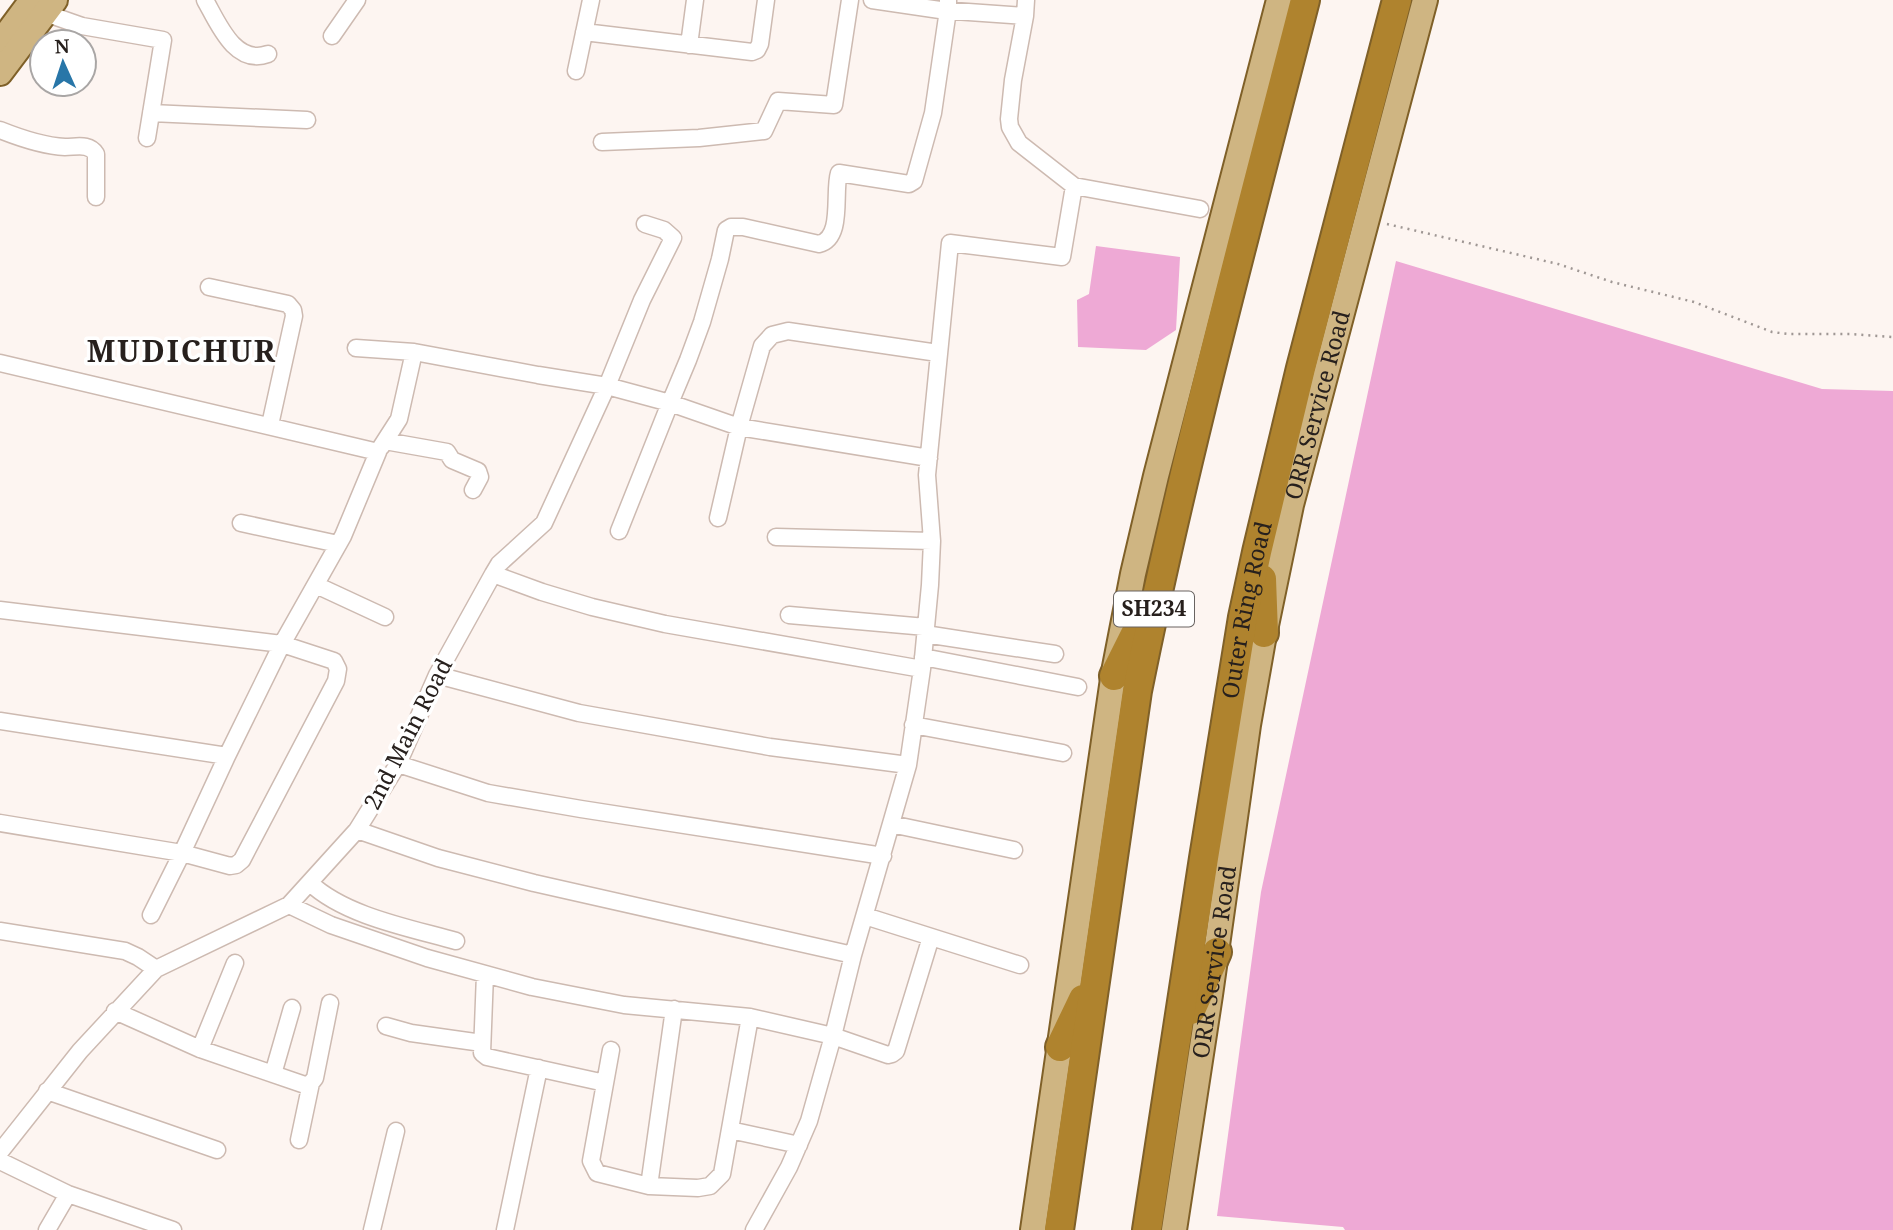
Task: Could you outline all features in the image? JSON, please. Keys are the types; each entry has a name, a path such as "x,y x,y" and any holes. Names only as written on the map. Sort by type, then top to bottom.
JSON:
{"highway":[{"name":"SH234","path":"1059,1230 1137,691 1200,408 1305,0"},
{"name":"Outer Ring Road","path":"1147,1230 1243,617 1301,368 1397,0"},
{"path":"1260,538 1264,633"},
{"path":"1114,676 1158,588"},
{"path":"1175,1047 1217,952"},
{"path":"1060,1047 1095,972"}],"main road":[{"path":"1033,1230 1114,676 1133,574 1279,0"},
{"name":"ORR Service Road","path":"1174,1230 1217,952 1248,725 1264,633 1291,505 1425,0"},
{"path":"0,43 44,4"},
{"path":"0,73 44,4"}],"street":[{"path":"205,0 229,43 253,56 268,54"},
{"path":"332,36 358,0"},
{"path":"576,71 591,0"},
{"path":"689,45 695,0"},
{"path":"584,32 752,52 757,50 760,44 766,0"},
{"path":"602,142 699,138 764,131 778,101 834,105 850,0"},
{"path":"873,0 1025,8 1013,80 1010,127 1019,143 1074,186 1200,209"},
{"path":"44,4 82,26 163,40 147,138"},
{"path":"619,531 702,322 726,230 731,227 743,228 824,244 835,226 839,173 909,184 914,181 933,113 948,5"},
{"path":"151,113 307,120"},
{"path":"0,130 41,143 89,147 94,150 96,197"},
{"path":"754,1230 789,1167 809,1121 908,765 930,585 932,541 927,475 950,243 1062,257 1074,186"},
{"name":"2nd Main Road","path":"0,1152 47,1091 115,1011 156,969 289,905 357,830 398,764 437,675 499,564 544,523 607,386 642,300 673,237 664,230 645,224"},
{"path":"209,287 288,304 293,310 292,327 270,425"},
{"path":"719,518 739,427 762,346 772,334 788,331 938,353"},
{"path":"356,348 414,352 607,386 670,403 739,427 929,457"},
{"path":"151,915 282,644 343,537 381,446 399,419 414,352"},
{"path":"0,363 270,425 381,446 447,453 452,460 478,471 480,477 473,490"},
{"path":"241,523 338,544"},
{"path":"776,537 932,541"},
{"path":"493,574 592,607 665,624 1078,687"},
{"path":"316,585 385,617"},
{"path":"0,610 282,644 334,661 338,669 336,681 242,860 236,865 230,866 182,853 0,823"},
{"path":"789,615 926,631 1055,654"},
{"path":"437,675 579,713 769,747 908,765"},
{"path":"0,721 228,756"},
{"path":"913,725 1063,753"},
{"path":"398,764 488,793 883,856"},
{"path":"891,824 1014,850"},
{"path":"357,830 438,858 534,883 853,955"},
{"path":"310,883 323,895 343,905 456,941"},
{"path":"289,905 331,925 427,958 533,987 624,1005 750,1017 833,1036 888,1055 896,1051 931,937"},
{"path":"864,916 1020,965"},
{"path":"0,931 125,951 156,969"},
{"path":"201,1049 234,963"},
{"path":"485,974 482,1053 486,1057 605,1083"},
{"path":"299,1140 330,1003"},
{"path":"273,1074 292,1008"},
{"path":"649,1186 674,1009"},
{"path":"115,1011 201,1049 305,1085 311,1083"},
{"path":"611,1050 592,1167 597,1173 649,1186 710,1186 722,1174 750,1017"},
{"path":"386,1026 411,1033 482,1043"},
{"path":"505,1230 540,1068"},
{"path":"47,1091 217,1150"},
{"path":"730,1130 799,1144"},
{"path":"372,1230 396,1131"},
{"path":"0,1160 68,1194 173,1230"},
{"path":"47,1230 68,1194"}],"path":[{"path":"1367,219 1558,264 1612,282 1694,302 1772,332 1893,337"}],"shaded area":[{"path":"1096,246 1180,257 1176,330 1146,350 1078,347 1077,300 1089,294"},
{"path":"1396,261 1822,389 1893,391 1893,1230 1345,1230 1343,1227 1217,1216 1261,892"}],"district":[{"name":"MUDICHUR","path":"182,352"}]}
